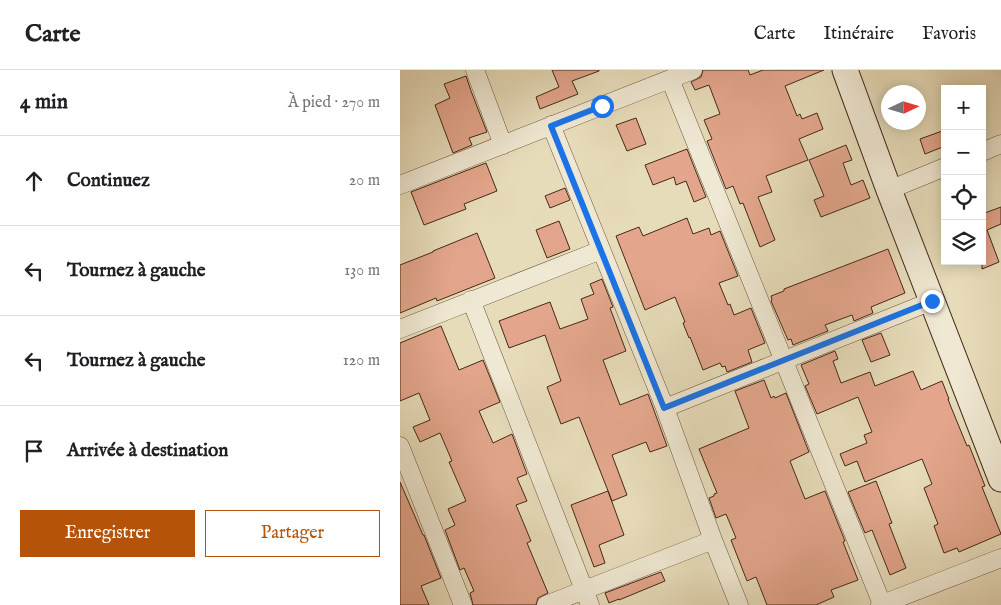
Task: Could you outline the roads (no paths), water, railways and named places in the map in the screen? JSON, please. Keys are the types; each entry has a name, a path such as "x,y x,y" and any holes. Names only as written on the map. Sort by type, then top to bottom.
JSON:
{"street":[{"path":"475,70 504,145"},
{"path":"400,185 693,70"},
{"path":"845,70 888,190 1001,479"},
{"path":"670,79 881,605 1001,558"},
{"path":"551,126 664,408 739,605"},
{"path":"986,150 1001,144"},
{"path":"888,190 941,169"},
{"path":"400,329 601,250"},
{"path":"471,300 587,597"},
{"path":"664,408 932,301"},
{"path":"400,446 463,605"},
{"path":"546,605 587,597 713,540"}]}
